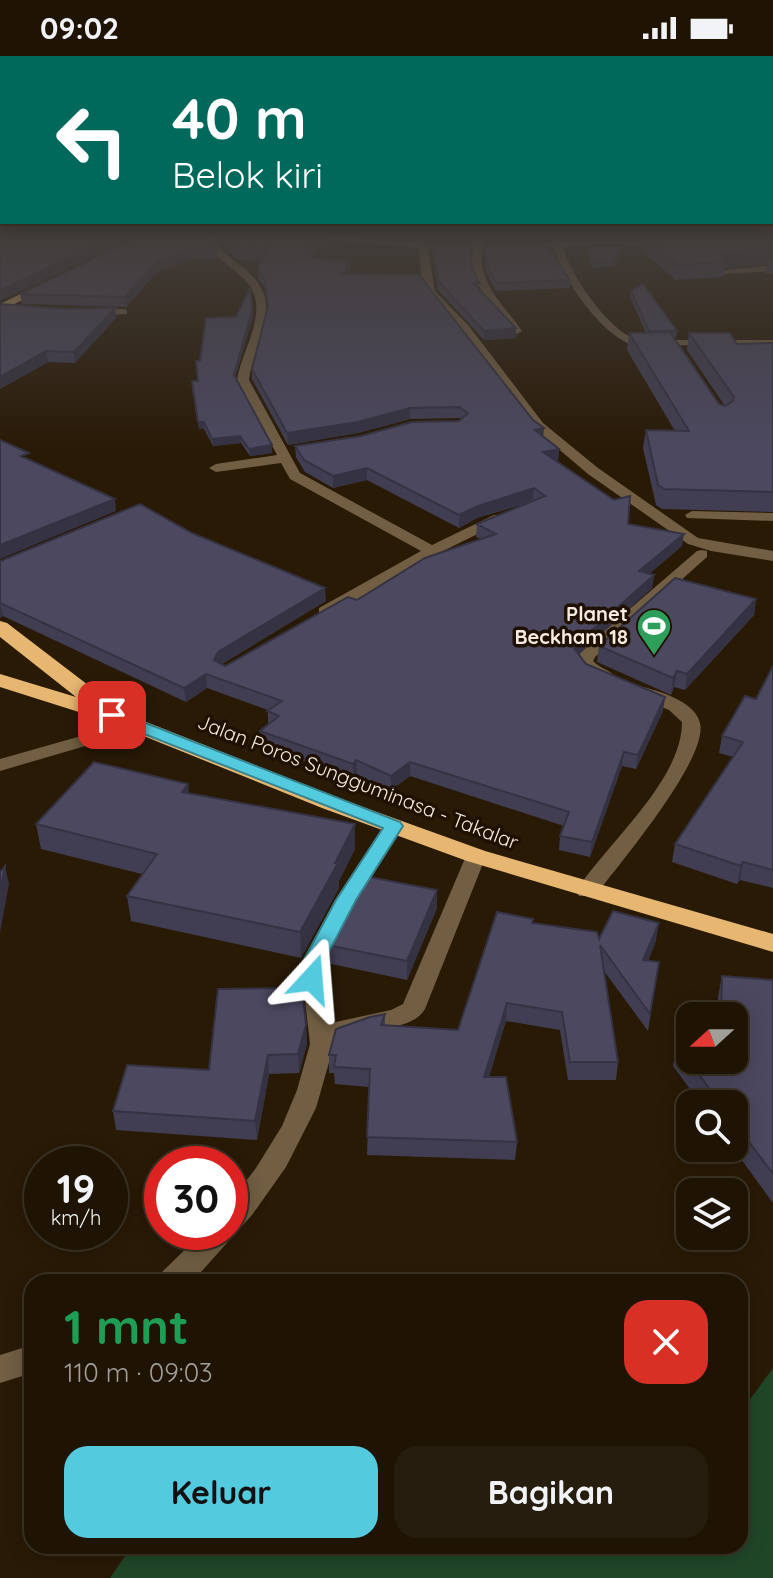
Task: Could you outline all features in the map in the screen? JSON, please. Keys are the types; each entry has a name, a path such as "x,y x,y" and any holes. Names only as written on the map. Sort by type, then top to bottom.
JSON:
{"highway":[{"name":"Jalan Poros Sungguminasa - Takalar","path":"1,629 123,720"},
{"name":"Jalan Poros Sungguminasa - Takalar","path":"0,680 123,720 476,856 773,943"}],"street":[{"path":"261,307 255,346 243,370 243,380 292,471 301,481 432,551"},
{"path":"445,307 465,328 539,426 593,471 693,541 711,547 773,556"},
{"path":"499,307 517,331"},
{"path":"597,307 617,333 639,342 773,343"},
{"path":"1,309 19,311"},
{"path":"78,313 123,312"},
{"path":"673,343 682,356"},
{"path":"216,468 301,450"},
{"path":"308,621 469,530 515,513"},
{"path":"692,515 773,517"},
{"path":"587,891 676,772 693,726 677,707 592,671 584,661 702,554"},
{"path":"0,765 123,720"},
{"path":"248,1199 277,1161 310,1090 322,1043 312,965 346,900 394,826"},
{"path":"322,1043 330,1034 348,1026 400,1018 413,1009 476,856"},
{"path":"181,1274 204,1250"},
{"path":"0,1369 24,1362"}],"green space":[{"path":"773,1368 773,1578 110,1578 126,1554 748,1554 748,1402"}],"building":[{"path":"0,307 115,308 74,352 46,351 0,377"},
{"path":"241,307 252,307 234,375 272,445 249,449 240,436 212,439 204,422 198,422 192,381 198,381 196,361 200,361 206,318 236,317"},
{"path":"268,307 444,307 533,420 544,428 535,430 559,449 543,452 614,500 630,496 628,524 684,534 639,571 654,575 573,647 586,664 665,697 638,755 624,752 592,842 560,836 569,812 410,762 391,776 356,760 353,764 260,731 279,716 267,711 282,701 206,674 184,688 0,603 0,561 140,504 192,533 325,588 218,652 214,660 225,666 348,597 357,600 425,558 496,534 477,524 545,496 534,488 459,515 367,468 333,476 304,460 295,446 361,436 412,422 459,421 468,413 459,407 410,408 358,422 287,433 252,369"},
{"path":"462,307 496,307 516,328 484,331"},
{"path":"638,307 660,307 677,331 649,331"},
{"path":"670,332 719,404 725,406 734,397 689,333 730,333 737,344 773,343 773,492 664,489 658,485 646,430 689,431 629,333"},
{"path":"0,440 29,453 21,456 115,499 0,545"},
{"path":"675,578 756,599 687,674 677,671 673,678 599,646"},
{"path":"773,666 773,870 743,862 741,866 675,844 743,742 722,736 745,696 756,699"},
{"path":"94,762 188,784 182,792 355,824 335,863 338,863 300,932 127,896 157,854 36,824"},
{"path":"5,866 0,893 0,872"},
{"path":"364,876 437,890 407,961 327,945"},
{"path":"613,911 659,923 643,960 659,962 650,1014 600,945 618,1062 570,1062 562,1012 507,1003 484,1077 506,1077 517,1142 367,1137 370,1069 334,1067 336,1055 329,1055 336,1029 385,1014 381,1025 458,1030 497,912 533,919 532,923 597,932 599,939"},
{"path":"722,976 773,980 773,1174 748,1141 748,1090 711,1090 699,1074 748,1074 748,1002 721,1002"},
{"path":"302,988 306,1025 298,1054 268,1055 255,1121 113,1111 127,1065 209,1070 218,989"}],"place":[{"name":"Planet Beckham 18","path":"654,657"}],"route":[{"path":"112,715 394,826 346,900 312,965 312,979"}]}
